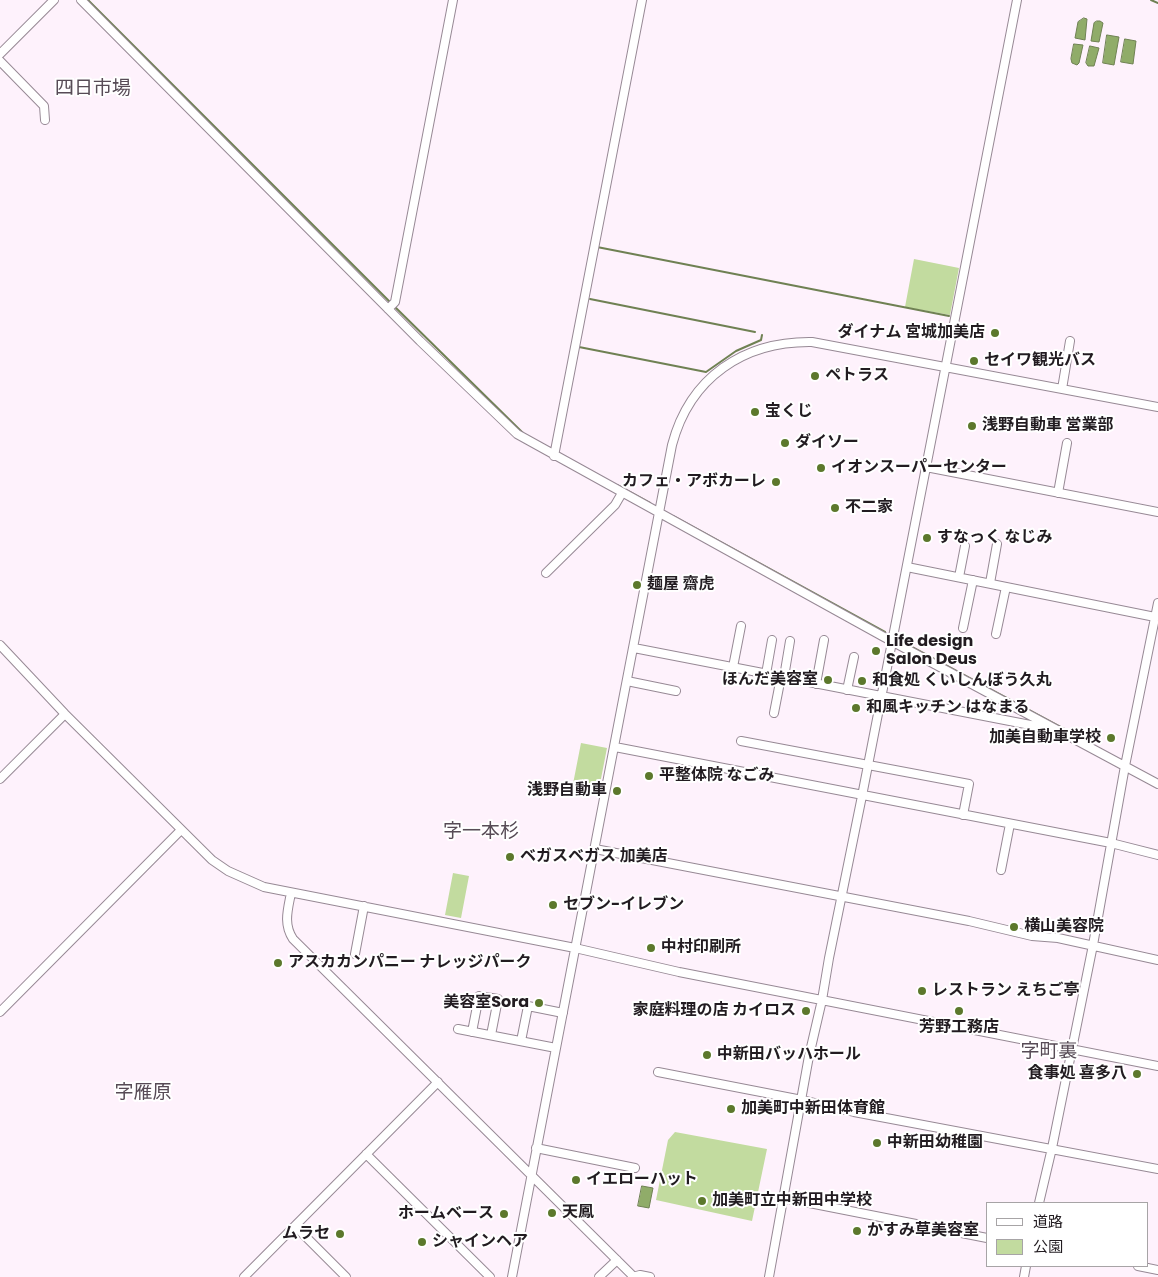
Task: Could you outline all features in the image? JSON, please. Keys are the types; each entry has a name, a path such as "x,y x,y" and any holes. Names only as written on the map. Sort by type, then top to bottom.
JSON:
{"street":[{"path":"0,54 54,0"},
{"path":"81,0 391,306 506,426 529,442 555,452 659,514 1158,784"},
{"path":"391,306 453,0"},
{"path":"555,452 642,0"},
{"path":"769,1277 809,1056 822,1000 1017,0"},
{"path":"0,61 44,106 45,120"},
{"path":"1062,389 1070,341"},
{"path":"512,1277 672,445 680,419 698,390 720,370 739,358 762,348 778,344 812,342 1158,407"},
{"path":"1058,493 1067,443"},
{"path":"926,467 1158,512"},
{"path":"546,573 615,504 622,493"},
{"path":"990,583 997,544"},
{"path":"959,577 965,546"},
{"path":"907,567 1156,616"},
{"path":"964,628 973,580"},
{"path":"996,634 1006,586"},
{"path":"1039,1202 1093,945 1110,843 1158,603"},
{"path":"733,668 742,626"},
{"path":"766,674 772,640"},
{"path":"774,713 790,640"},
{"path":"816,684 824,640"},
{"path":"0,645 64,714 212,860 228,871 264,887 575,948 679,972 1158,1066"},
{"path":"634,648 1047,729 1055,729"},
{"path":"848,690 854,657"},
{"path":"627,681 676,691"},
{"path":"0,779 64,714"},
{"path":"742,741 969,784 963,815"},
{"path":"615,747 1110,843 1158,855"},
{"path":"1001,870 1010,824"},
{"path":"0,1012 182,830"},
{"path":"594,849 968,921 1032,936 1058,938 1158,960"},
{"path":"291,893 286,921 293,939 532,1174 633,1277 640,1275 650,1277"},
{"path":"355,954 364,906"},
{"path":"472,1032 479,996 498,999 491,1035"},
{"path":"521,1041 528,1006 562,1013"},
{"path":"458,1029 556,1048"},
{"path":"658,1072 854,1112 1158,1169"},
{"path":"244,1277 438,1082"},
{"path":"536,1148 635,1168"},
{"path":"366,1154 490,1277"},
{"path":"784,1198 986,1238"},
{"path":"295,1226 346,1277"},
{"path":"599,1277 617,1260"},
{"path":"1143,1267 1158,1270"}],"green space":[{"path":"914,259 959,268 950,315 905,307"},
{"path":"581,743 607,748 598,794 572,789"},
{"path":"453,873 469,876 461,918 445,915"},
{"path":"675,1132 767,1149 752,1221 656,1200 668,1140"}],"shaded area":[{"path":"1084,18 1087,19 1085,40 1075,38 1078,22"},
{"path":"1097,21 1103,23 1099,42 1091,41 1094,23"},
{"path":"1107,35 1119,37 1114,65 1103,63"},
{"path":"1125,39 1136,41 1133,64 1121,62"},
{"path":"1074,44 1083,45 1077,65 1072,63 1071,59"},
{"path":"1090,46 1099,48 1094,66 1088,66 1086,63"},
{"path":"642,1186 653,1188 649,1208 638,1206"}],"waterway":[{"path":"88,0 392,304"},
{"path":"1151,0 1158,3"},
{"path":"597,247 949,316"},
{"path":"590,299 755,332"},
{"path":"395,307 523,433"},
{"path":"579,347 706,372 736,351 761,340 762,335"},
{"path":"617,485 650,503"},
{"path":"673,516 885,632"},
{"path":"899,640 1092,744"}],"place":[{"name":"ダイナム 宮城加美店","path":"995,333"},
{"name":"セイワ観光バス","path":"974,361"},
{"name":"ペトラス","path":"815,376"},
{"name":"宝くじ","path":"755,412"},
{"name":"浅野自動車 営業部","path":"972,426"},
{"name":"ダイソー","path":"785,443"},
{"name":"イオンスーパーセンター","path":"821,468"},
{"name":"カフェ・アボカーレ","path":"776,482"},
{"name":"不二家","path":"835,508"},
{"name":"すなっく なじみ","path":"927,538"},
{"name":"麺屋 齋虎","path":"637,585"},
{"name":"Life design Salon Deus","path":"876,651"},
{"name":"ほんだ美容室","path":"828,680"},
{"name":"和食処 くいしんぼう久丸","path":"862,681"},
{"name":"和風キッチン はなまる","path":"856,708"},
{"name":"加美自動車学校","path":"1111,738"},
{"name":"平整体院 なごみ","path":"649,776"},
{"name":"浅野自動車","path":"617,791"},
{"name":"ベガスベガス 加美店","path":"510,857"},
{"name":"セブン-イレブン","path":"553,905"},
{"name":"横山美容院","path":"1014,927"},
{"name":"中村印刷所","path":"651,948"},
{"name":"アスカカンパニー ナレッジパーク","path":"278,963"},
{"name":"レストラン えちご亭","path":"922,991"},
{"name":"美容室Sora","path":"539,1003"},
{"name":"家庭料理の店 カイロス","path":"806,1011"},
{"name":"芳野工務店","path":"959,1011"},
{"name":"中新田バッハホール","path":"707,1055"},
{"name":"食事処 喜多八","path":"1137,1074"},
{"name":"加美町中新田体育館","path":"731,1109"},
{"name":"中新田幼稚園","path":"877,1143"},
{"name":"イエローハット","path":"576,1180"},
{"name":"加美町立中新田中学校","path":"702,1201"},
{"name":"天鳳","path":"552,1213"},
{"name":"ホームベース","path":"504,1214"},
{"name":"かすみ草美容室","path":"857,1231"},
{"name":"ムラセ","path":"340,1234"},
{"name":"シャインヘア","path":"422,1242"}],"district":[{"name":"四日市場","path":"93,89"},
{"name":"字一本杉","path":"481,832"},
{"name":"字町裏","path":"1049,1052"},
{"name":"字雁原","path":"143,1093"}]}
